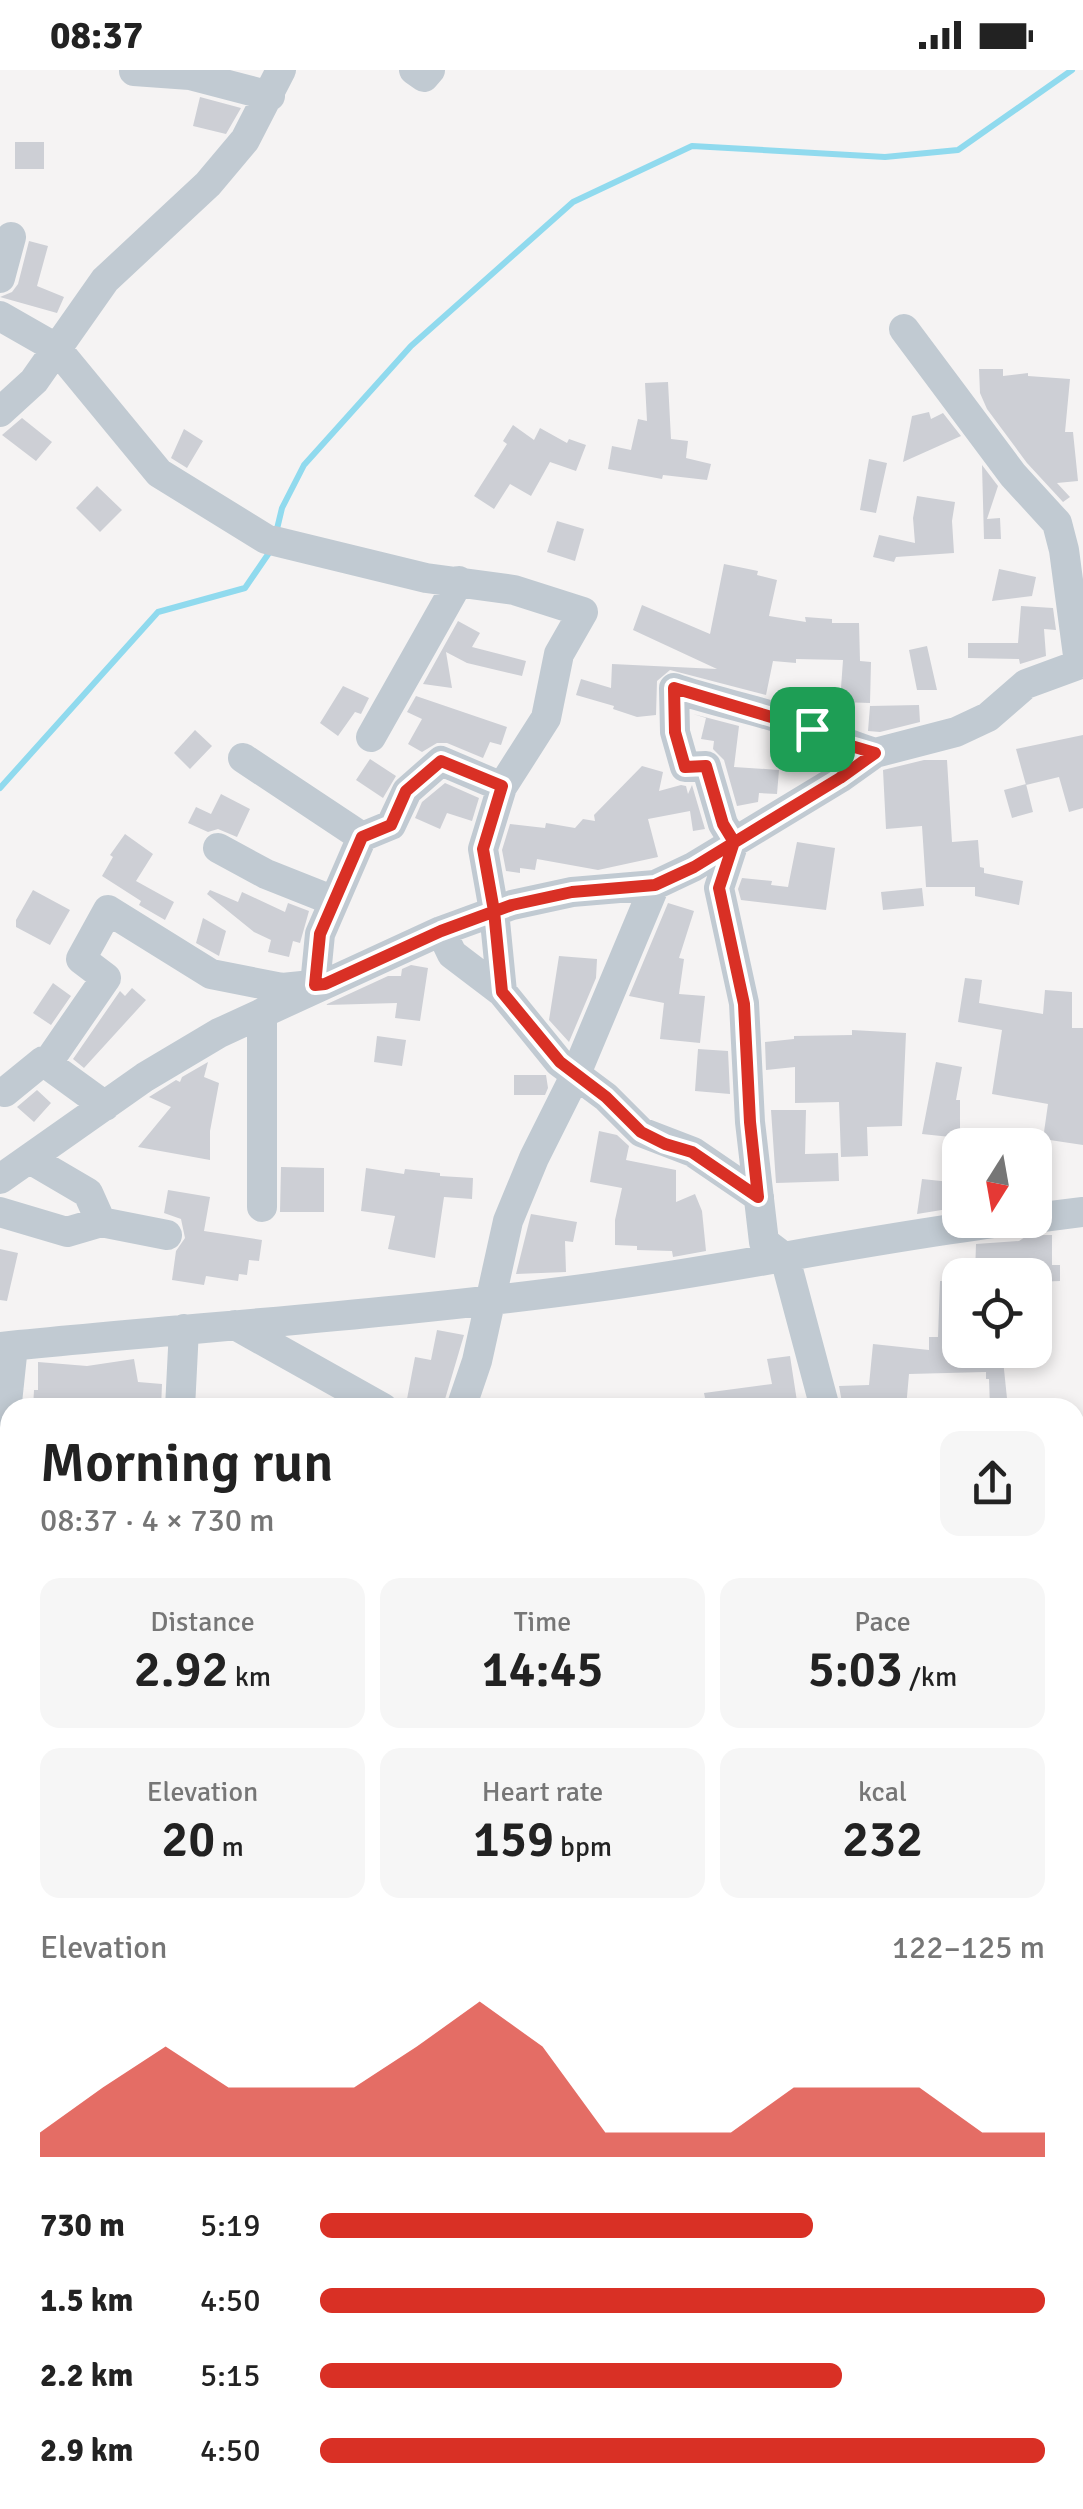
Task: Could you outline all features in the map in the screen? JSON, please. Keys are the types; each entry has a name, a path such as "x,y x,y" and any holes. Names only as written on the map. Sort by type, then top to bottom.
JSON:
{"street":[{"path":"414,70 424,77 430,70"},
{"path":"0,412 34,381 104,280 208,184 245,140 275,83 134,71"},
{"path":"0,278 12,237"},
{"path":"0,316 56,348 159,473 266,539 426,578 514,590 583,612 559,654 546,718 502,786 483,849 502,992"},
{"path":"0,1179 145,1077 209,1038 320,984 494,911 572,892 655,885 694,867 875,753 956,732 988,717 1026,684 1081,663 1057,523 1014,475 904,329"},
{"path":"372,737 459,582"},
{"path":"822,1398 785,1258 764,1242 750,1122 744,1004 719,888 734,842 723,824 706,766 685,767 675,732 674,688 776,716 831,740 875,753"},
{"path":"243,758 362,837"},
{"path":"320,984 320,934 362,837 391,825 406,791 441,761 502,786"},
{"path":"218,848 266,874 334,901"},
{"path":"464,1398 477,1360 508,1221 575,1076 655,885"},
{"path":"46,1065 106,978 82,959 108,910 211,974 282,988 320,984"},
{"path":"441,931 452,954 502,992 560,1062 606,1097 641,1132 692,1152 758,1197"},
{"path":"262,1013 262,1206"},
{"path":"5,1092 42,1061 105,1106"},
{"path":"30,1159 88,1193 102,1222"},
{"path":"0,1212 67,1232 102,1222 167,1235"},
{"path":"1052,1216 1083,1212"},
{"path":"4,1398 6,1346 490,1301 785,1258 942,1229"},
{"path":"235,1325 365,1398"},
{"path":"181,1398 184,1330"}],"building":[{"path":"200,97 241,108 226,134 193,126"},
{"path":"15,142 44,142 44,169 15,169"},
{"path":"29,241 48,246 37,286 64,297 57,313 0,297 18,284"},
{"path":"979,369 1003,369 1003,376 1028,373 1070,379 1065,432 1073,432 1078,481 1057,483 1070,497 1063,502 1027,463 987,409 980,393"},
{"path":"668,382 671,439 688,441 686,458 711,464 707,480 663,475 662,479 608,469 612,446 631,450 638,419 647,421 645,383"},
{"path":"929,412 931,419 943,413 961,436 903,462 912,416"},
{"path":"22,418 52,442 36,461 2,435"},
{"path":"513,425 534,440 540,428 567,443 569,439 586,445 576,471 550,462 531,496 510,484 494,509 474,496 507,444 503,441"},
{"path":"184,429 203,441 187,468 171,458"},
{"path":"869,459 887,463 876,513 860,510"},
{"path":"982,465 998,486 987,519 1000,518 1001,539 984,539"},
{"path":"97,486 122,510 100,532 76,508"},
{"path":"917,496 955,502 954,553 896,557 894,562 873,557 879,535 915,543 913,518"},
{"path":"557,521 584,529 575,561 547,552"},
{"path":"724,564 758,571 757,575 777,580 769,616 806,622 805,617 859,623 860,661 871,662 870,703 840,702 843,660 773,661 766,695 670,670 657,681 656,715 637,717 576,695 581,679 611,688 612,664 717,669 633,630 642,605 710,634"},
{"path":"999,569 1036,577 1032,596 992,601"},
{"path":"1021,606 1053,608 1056,630 1044,629 1046,656 1020,664 1019,659 968,658 968,643 1018,643"},
{"path":"458,621 480,633 472,647 526,661 522,676 467,663 446,652 452,688 423,684"},
{"path":"927,646 937,690 917,690 909,650"},
{"path":"343,686 369,698 361,714 355,712 338,736 320,723"},
{"path":"416,696 507,727 501,745 490,742 483,758 447,743 437,743 422,752 408,744 422,719 407,712"},
{"path":"919,705 920,722 880,732 868,731 870,706"},
{"path":"693,714 739,726 734,767 779,770 777,794 759,793 758,802 737,806 724,760 713,749 714,741 701,739 706,718"},
{"path":"195,730 212,746 190,769 174,753"},
{"path":"1083,735 1083,808 1069,812 1059,777 1026,785 1016,749"},
{"path":"370,759 396,776 383,798 356,780"},
{"path":"924,760 947,760 952,842 978,840 984,873 1023,881 1019,905 975,896 975,887 926,887 922,826 886,829 883,770"},
{"path":"642,766 663,772 659,791 681,785 686,786 688,794 692,785 705,829 693,831 690,811 648,819 658,857 598,870 537,859 535,870 506,871 502,850 510,824 545,828 546,823 575,828 583,819 595,821 594,815"},
{"path":"445,783 479,798 472,821 447,813 440,829 415,818 422,802"},
{"path":"1026,784 1033,812 1012,818 1004,790"},
{"path":"221,794 250,809 237,837 218,829 208,832 188,823 196,807 211,814"},
{"path":"125,834 153,854 136,881 174,902 165,920 102,876 113,857 110,855"},
{"path":"797,842 835,848 826,910 741,900 738,889 742,878 788,887"},
{"path":"922,888 924,906 883,910 881,892"},
{"path":"33,890 70,910 50,945 16,927"},
{"path":"210,890 238,902 242,892 285,912 288,903 309,911 300,943 293,941 289,957 268,952 271,940 254,932 207,894"},
{"path":"668,903 694,911 679,958 684,959 679,994 705,996 700,1043 660,1039 664,1003 629,996"},
{"path":"203,918 226,931 219,956 196,943"},
{"path":"559,956 597,959 596,978 569,1042 549,1020"},
{"path":"411,965 428,968 420,1021 395,1018 397,1003 325,1005 388,976 401,976 402,969"},
{"path":"965,978 982,980 979,1003 1043,1014 1045,990 1072,992 1072,1028 1083,1028 1083,1145 1052,1140 1052,1128 1045,1128 1048,1104 992,1094 1002,1030 958,1022"},
{"path":"53,983 71,996 51,1025 33,1013"},
{"path":"132,988 146,1000 84,1068 73,1059 120,991 125,996"},
{"path":"852,1030 906,1033 902,1126 867,1127 868,1156 841,1157 839,1102 795,1103 795,1067 766,1070 765,1042 794,1036 852,1035"},
{"path":"377,1036 406,1040 402,1066 374,1062"},
{"path":"698,1049 728,1051 730,1094 695,1091"},
{"path":"208,1062 204,1077 219,1083 210,1131 210,1160 138,1147 171,1107 149,1097"},
{"path":"936,1062 962,1067 956,1100 960,1100 960,1128 942,1128 942,1136 922,1134"},
{"path":"514,1075 546,1075 545,1095 514,1095"},
{"path":"37,1090 51,1103 34,1122 17,1107"},
{"path":"771,1110 806,1110 805,1154 838,1153 839,1181 776,1183"},
{"path":"599,1131 617,1135 629,1146 626,1160 676,1170 676,1202 695,1194 702,1211 706,1251 673,1257 672,1251 615,1245 615,1220 622,1188 590,1182"},
{"path":"281,1167 324,1168 324,1212 280,1212"},
{"path":"366,1168 473,1178 472,1199 444,1197 435,1258 388,1249 395,1216 361,1211"},
{"path":"922,1179 942,1181 942,1210 917,1214"},
{"path":"168,1190 210,1197 204,1231 262,1240 259,1261 249,1260 247,1275 239,1274 238,1281 206,1276 204,1285 172,1280 176,1251 185,1238 181,1219 164,1213"},
{"path":"531,1214 577,1222 573,1242 565,1241 566,1272 516,1274"},
{"path":"1052,1238 1052,1258 976,1258 976,1244"},
{"path":"0,1249 18,1253 7,1301 0,1300"},
{"path":"1052,1265 1060,1265 1060,1281 1052,1281"},
{"path":"942,1281 942,1368 1004,1368 1007,1398 990,1398 986,1372 909,1374 907,1398 841,1398 839,1386 869,1385 873,1344 929,1350 929,1337 938,1337"},
{"path":"437,1330 464,1335 445,1398 407,1398 415,1357 431,1360"},
{"path":"790,1356 796,1398 705,1398 704,1393 772,1384 767,1359"},
{"path":"134,1359 138,1382 162,1384 161,1398 34,1398 34,1390 38,1390 38,1362 87,1366"}],"waterway":[{"path":"276,533 282,508 304,465 411,346 573,202 692,146 885,157 958,150 1072,70"},
{"path":"0,788 158,612 245,588 271,550"}],"route":[{"path":"812,729 674,688 675,732 685,767 706,766 723,824 734,842 719,888 744,1004 758,1197 692,1152 641,1132 606,1097 560,1062 502,992 494,911 483,849 502,786 441,761 406,791 391,825 362,837 320,934 315,985 325,984 441,931 494,911 512,905 572,892 655,885 694,867 734,842 840,778 875,753 831,740 812,729"}]}
